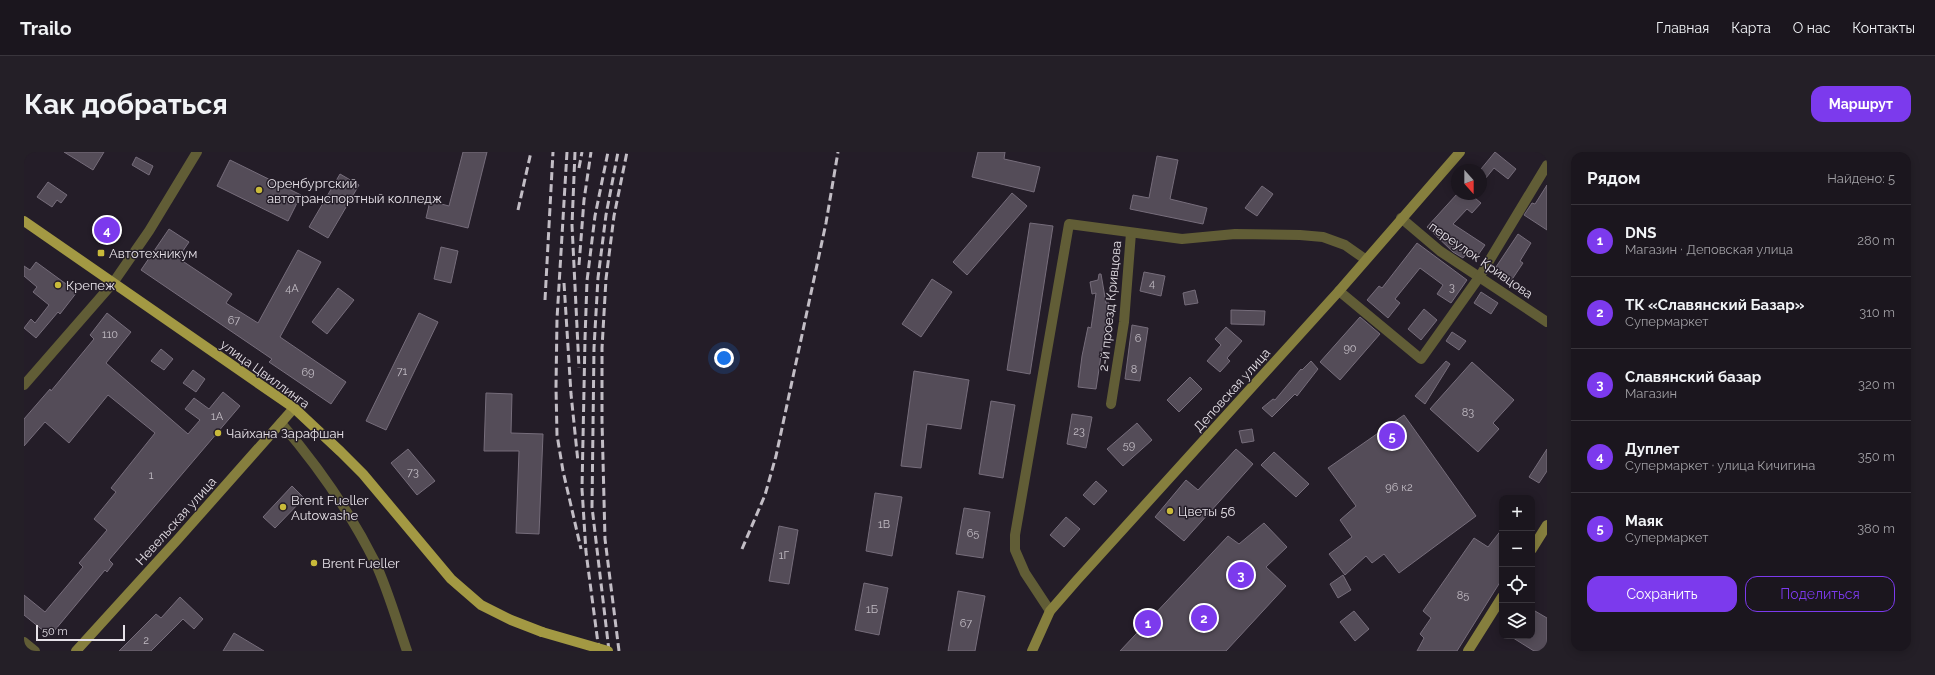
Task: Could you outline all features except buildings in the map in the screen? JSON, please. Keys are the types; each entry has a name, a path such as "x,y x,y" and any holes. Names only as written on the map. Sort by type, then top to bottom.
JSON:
{"main road":[{"name":"улица Цвиллинга","path":"24,221 294,408 363,474 451,579 481,605 511,620 542,632 608,651"}],"street":[{"path":"24,386 113,283 149,231 198,152"},
{"name":"Деповская улица","path":"1032,651 1050,611 1339,291 1365,259 1460,152"},
{"path":"1339,291 1421,359 1480,276 1547,166"},
{"name":"переулок Кривцова","path":"1401,218 1440,251 1480,276 1547,322"},
{"path":"1050,611 1025,573 1015,550 1015,535 1069,224 1182,239 1235,234 1300,235 1323,237 1345,246 1365,259"},
{"name":"2-й проезд Кривцова","path":"1111,404 1124,322 1131,233"},
{"name":"Невельская улица","path":"76,651 294,408"},
{"path":"281,423 307,453 348,515 374,562 407,651"},
{"path":"1535,544 1547,525"},
{"path":"1468,651 1499,602"},
{"path":"24,642 35,651"}],"railway":[{"path":"518,210 531,152"},
{"path":"545,300 553,152"},
{"path":"567,152 557,319 557,435 563,471 581,549"},
{"path":"575,152 572,225 579,368"},
{"path":"579,168 582,152"},
{"path":"579,265 584,200 591,152"},
{"path":"599,651 586,552 582,489 587,281 595,216 608,152"},
{"path":"609,651 592,507 594,348 598,278 606,215 618,152"},
{"path":"619,651 605,539 602,348 606,279 614,216 627,152"},
{"path":"742,549 765,495 776,456 826,223 838,152"},
{"path":"564,283 571,394 578,462"}],"place":[{"name":"Оренбургский автотранспортный колледж","path":"259,190"},
{"name":"Дуплет","path":"107,230"},
{"name":"Автотехникум","path":"101,253"},
{"name":"Крепеж","path":"58,285"},
{"name":"Чайхана Зарафшан","path":"218,433"},
{"name":"Маяк","path":"1392,436"},
{"name":"Brent Fueller Autowashe","path":"283,507"},
{"name":"Цветы 56","path":"1170,511"},
{"name":"Brent Fueller","path":"314,563"},
{"name":"Славянский базар","path":"1241,575"},
{"name":"ТК «Славянский Базар»","path":"1204,618"},
{"name":"DNS","path":"1148,623"}]}
